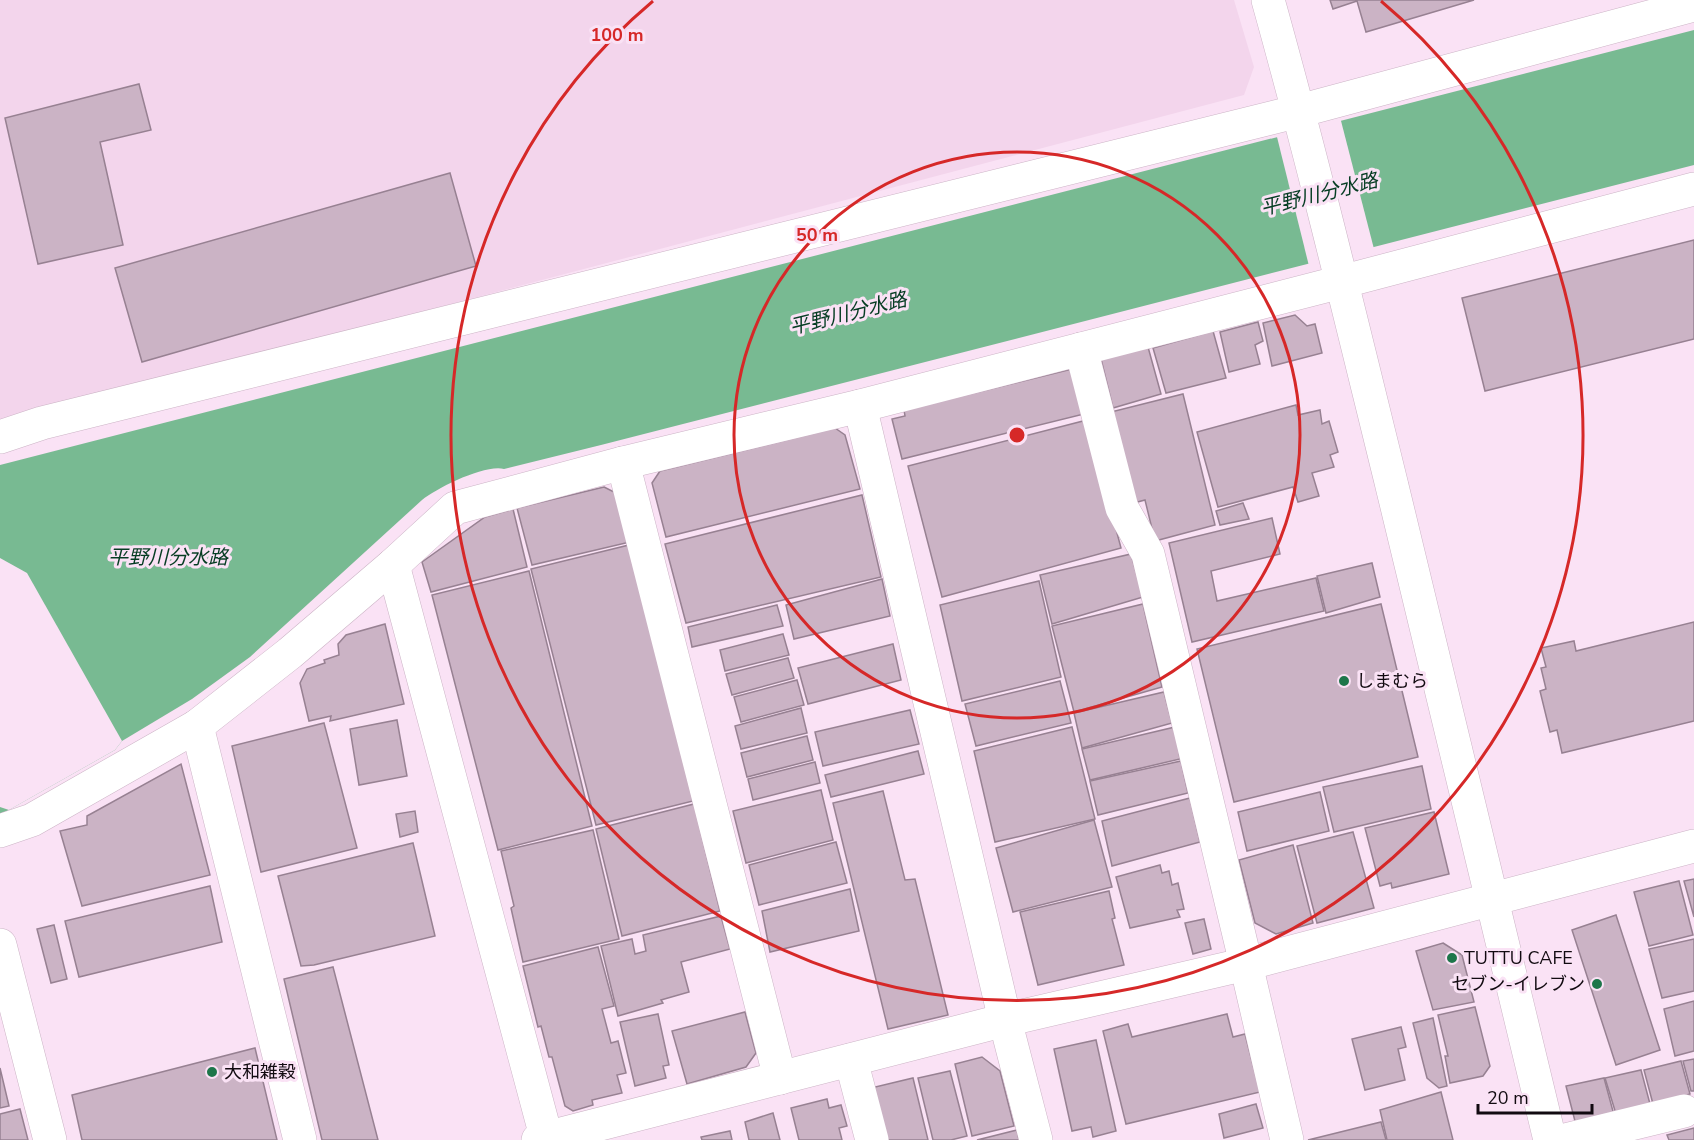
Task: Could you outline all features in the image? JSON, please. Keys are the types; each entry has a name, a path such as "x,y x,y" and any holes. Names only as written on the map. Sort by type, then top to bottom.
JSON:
{"street":[{"path":"1269,0 1301,117 1550,1140"},
{"path":"0,436 76,415 1186,139 1301,117 1694,5"},
{"path":"0,831 32,820 197,726 290,653 393,565 455,508 622,463 860,406 1081,349 1339,272 1694,189"},
{"path":"1081,349 1122,508 1148,554 1287,1140"},
{"path":"860,406 1005,1020 1036,1140"},
{"path":"622,463 780,1078"},
{"path":"393,565 544,1139 1005,1020 1246,964 1694,846"},
{"path":"197,726 300,1140"},
{"path":"0,945 11,1037 50,1140"},
{"path":"851,1060 872,1140"},
{"path":"1565,1140 1684,1111"}],"shaded area":[{"path":"0,0 1234,0 1254,67 1244,95 0,423"}],"water":[{"name":"平野川分水路","path":"1694,30 1694,165 601,445 504,469 496,468 474,473 438,489 422,500 250,657 192,699 122,741 115,750 0,815 0,587 23,575 0,580 0,465"}],"pier":[{"path":"1340,117 1374,249 1309,266 1276,133"},
{"path":"0,558 27,573 122,741 115,750 9,810 0,807"}],"building":[{"path":"1330,0 1474,0 1366,32 1357,1 1333,9"},
{"path":"139,84 151,130 100,142 123,245 38,264 5,118"},
{"path":"450,173 476,266 142,362 115,268"},
{"path":"1694,240 1694,339 1485,391 1462,298"},
{"path":"1295,315 1307,326 1315,324 1322,353 1272,366 1263,323"},
{"path":"1258,322 1263,341 1255,345 1260,364 1229,372 1220,332"},
{"path":"1213,331 1226,378 1166,393 1153,348"},
{"path":"1148,347 1161,394 1113,408 1101,359"},
{"path":"1072,369 1084,414 902,459 892,419 905,416 904,410"},
{"path":"1183,394 1215,525 1155,541 1145,500 1130,504 1107,413"},
{"path":"1296,405 1298,415 1320,410 1322,424 1329,421 1338,452 1330,455 1334,467 1312,473 1319,496 1298,502 1293,487 1218,507 1197,432"},
{"path":"1087,420 1121,548 942,597 908,466"},
{"path":"835,428 845,435 860,489 666,537 652,483 660,471"},
{"path":"604,487 616,493 630,542 532,565 517,508"},
{"path":"862,495 881,577 686,623 665,544"},
{"path":"1243,503 1249,519 1220,525 1216,511"},
{"path":"513,509 527,567 431,592 422,562 485,517"},
{"path":"1272,518 1280,554 1211,571 1217,601 1316,578 1324,611 1192,642 1169,543"},
{"path":"629,545 693,801 596,825 531,569"},
{"path":"1131,554 1143,597 1052,624 1040,575"},
{"path":"1372,563 1380,597 1326,613 1317,576"},
{"path":"529,571 592,826 498,850 432,595"},
{"path":"882,579 890,616 794,639 786,605"},
{"path":"1039,581 1061,677 962,701 940,605"},
{"path":"1143,604 1162,687 1074,712 1052,626"},
{"path":"1381,604 1418,757 1234,802 1197,649"},
{"path":"777,605 783,626 692,647 688,627"},
{"path":"1694,622 1694,721 1562,753 1557,730 1550,732 1540,691 1546,689 1541,668 1546,667 1541,648 1574,641 1576,651"},
{"path":"385,624 404,704 330,721 331,716 309,721 300,683 307,669 339,655 338,644 346,635"},
{"path":"783,634 789,655 725,671 720,650"},
{"path":"893,644 901,680 808,704 798,668"},
{"path":"788,658 794,678 732,695 726,674"},
{"path":"797,680 804,705 741,722 734,697"},
{"path":"1060,681 1071,723 976,746 965,704"},
{"path":"1164,692 1172,723 1082,748 1074,713"},
{"path":"801,708 807,733 741,749 735,726"},
{"path":"910,710 919,744 823,766 815,732"},
{"path":"397,720 407,776 359,785 350,729"},
{"path":"324,723 357,848 261,872 232,746"},
{"path":"1072,727 1095,819 995,842 974,751"},
{"path":"1175,727 1180,759 1090,780 1082,749"},
{"path":"807,736 813,760 747,777 741,753"},
{"path":"918,751 924,774 831,797 825,775"},
{"path":"1181,761 1188,793 1098,815 1090,781"},
{"path":"815,762 820,783 753,800 748,779"},
{"path":"181,764 210,875 82,906 60,831 87,825 87,816"},
{"path":"1422,766 1431,809 1334,832 1323,787"},
{"path":"821,790 833,840 746,863 733,811"},
{"path":"883,791 905,880 915,879 948,1015 888,1029 833,803"},
{"path":"1320,792 1329,831 1247,851 1238,812"},
{"path":"1190,798 1200,842 1112,866 1102,821"},
{"path":"694,804 720,911 622,936 596,829"},
{"path":"415,811 418,832 400,837 396,814"},
{"path":"1434,812 1449,874 1392,888 1391,883 1380,886 1365,828"},
{"path":"1094,820 1112,887 1013,912 996,848"},
{"path":"593,830 619,939 523,962 511,908 514,906 501,851"},
{"path":"1353,832 1374,908 1317,923 1297,846"},
{"path":"836,842 847,883 759,905 749,865"},
{"path":"413,843 435,936 314,965 301,966 278,876"},
{"path":"1293,845 1313,923 1276,934 1255,923 1239,860"},
{"path":"1160,865 1162,873 1169,871 1172,885 1178,883 1184,909 1177,910 1180,917 1130,928 1116,877"},
{"path":"1694,879 1694,917 1684,881"},
{"path":"1679,881 1693,935 1649,946 1634,892"},
{"path":"210,886 222,942 79,977 65,921"},
{"path":"850,889 859,931 770,952 762,911"},
{"path":"1109,891 1115,918 1112,919 1124,965 1038,985 1020,912"},
{"path":"1616,915 1660,1050 1616,1065 1572,930"},
{"path":"721,916 730,949 681,962 689,992 661,1000 663,1003 618,1016 601,946 632,939 635,954 646,951 643,935"},
{"path":"1204,919 1211,949 1193,954 1185,923"},
{"path":"54,925 67,979 51,983 37,929"},
{"path":"1694,939 1694,991 1662,998 1649,949"},
{"path":"1443,943 1462,955 1474,1002 1433,1010 1416,951"},
{"path":"598,947 614,1006 602,1009 611,1043 618,1041 626,1073 617,1075 622,1093 592,1100 593,1105 573,1111 565,1106 552,1057 549,1057 541,1026 538,1027 523,966"},
{"path":"333,967 378,1140 322,1140 284,979"},
{"path":"1694,1001 1694,1051 1675,1056 1664,1009"},
{"path":"1475,1007 1490,1066 1483,1076 1450,1083 1445,1056 1448,1056 1438,1015"},
{"path":"745,1012 756,1053 746,1067 687,1084 672,1031"},
{"path":"658,1014 669,1065 663,1066 666,1078 635,1086 620,1022"},
{"path":"1227,1014 1233,1037 1245,1034 1260,1092 1126,1124 1103,1031 1128,1024 1132,1037"},
{"path":"1433,1018 1447,1086 1439,1088 1427,1078 1413,1023"},
{"path":"1401,1027 1406,1047 1398,1049 1405,1080 1365,1090 1352,1039"},
{"path":"1096,1040 1116,1131 1093,1137 1091,1127 1072,1131 1054,1049"},
{"name":"大和雑穀","path":"255,1048 277,1140 82,1140 72,1095"},
{"path":"982,1057 1000,1071 1014,1126 972,1136 955,1064"},
{"path":"1694,1059 1694,1091 1691,1091 1683,1061"},
{"path":"1681,1061 1690,1094 1653,1104 1644,1070"},
{"path":"0,1068 9,1106 0,1108"},
{"path":"1641,1070 1650,1104 1616,1114 1605,1078"},
{"path":"950,1071 967,1136 951,1140 933,1140 918,1078"},
{"path":"913,1078 928,1140 883,1140 871,1088"},
{"path":"1604,1078 1614,1115 1576,1125 1566,1086"},
{"path":"1441,1092 1453,1140 1387,1140 1380,1110"},
{"path":"827,1099 829,1108 841,1105 847,1126 839,1128 842,1140 799,1140 791,1108"},
{"path":"1256,1104 1263,1128 1224,1138 1219,1114"},
{"path":"20,1109 28,1140 0,1140 0,1114"},
{"path":"773,1113 780,1140 749,1140 745,1122"},
{"path":"1381,1122 1386,1140 1308,1140"},
{"path":"1694,1128 1694,1140 1669,1140 1667,1135"},
{"path":"1017,1130 1019,1140 977,1140"},
{"path":"730,1131 732,1140 702,1140 701,1137"}],"place":[{"name":"しまむら","path":"1344,681"},
{"name":"TUTTU CAFE","path":"1452,958"},
{"name":"セブン-イレブン","path":"1597,984"},
{"name":"大和雑穀","path":"212,1072"}]}
